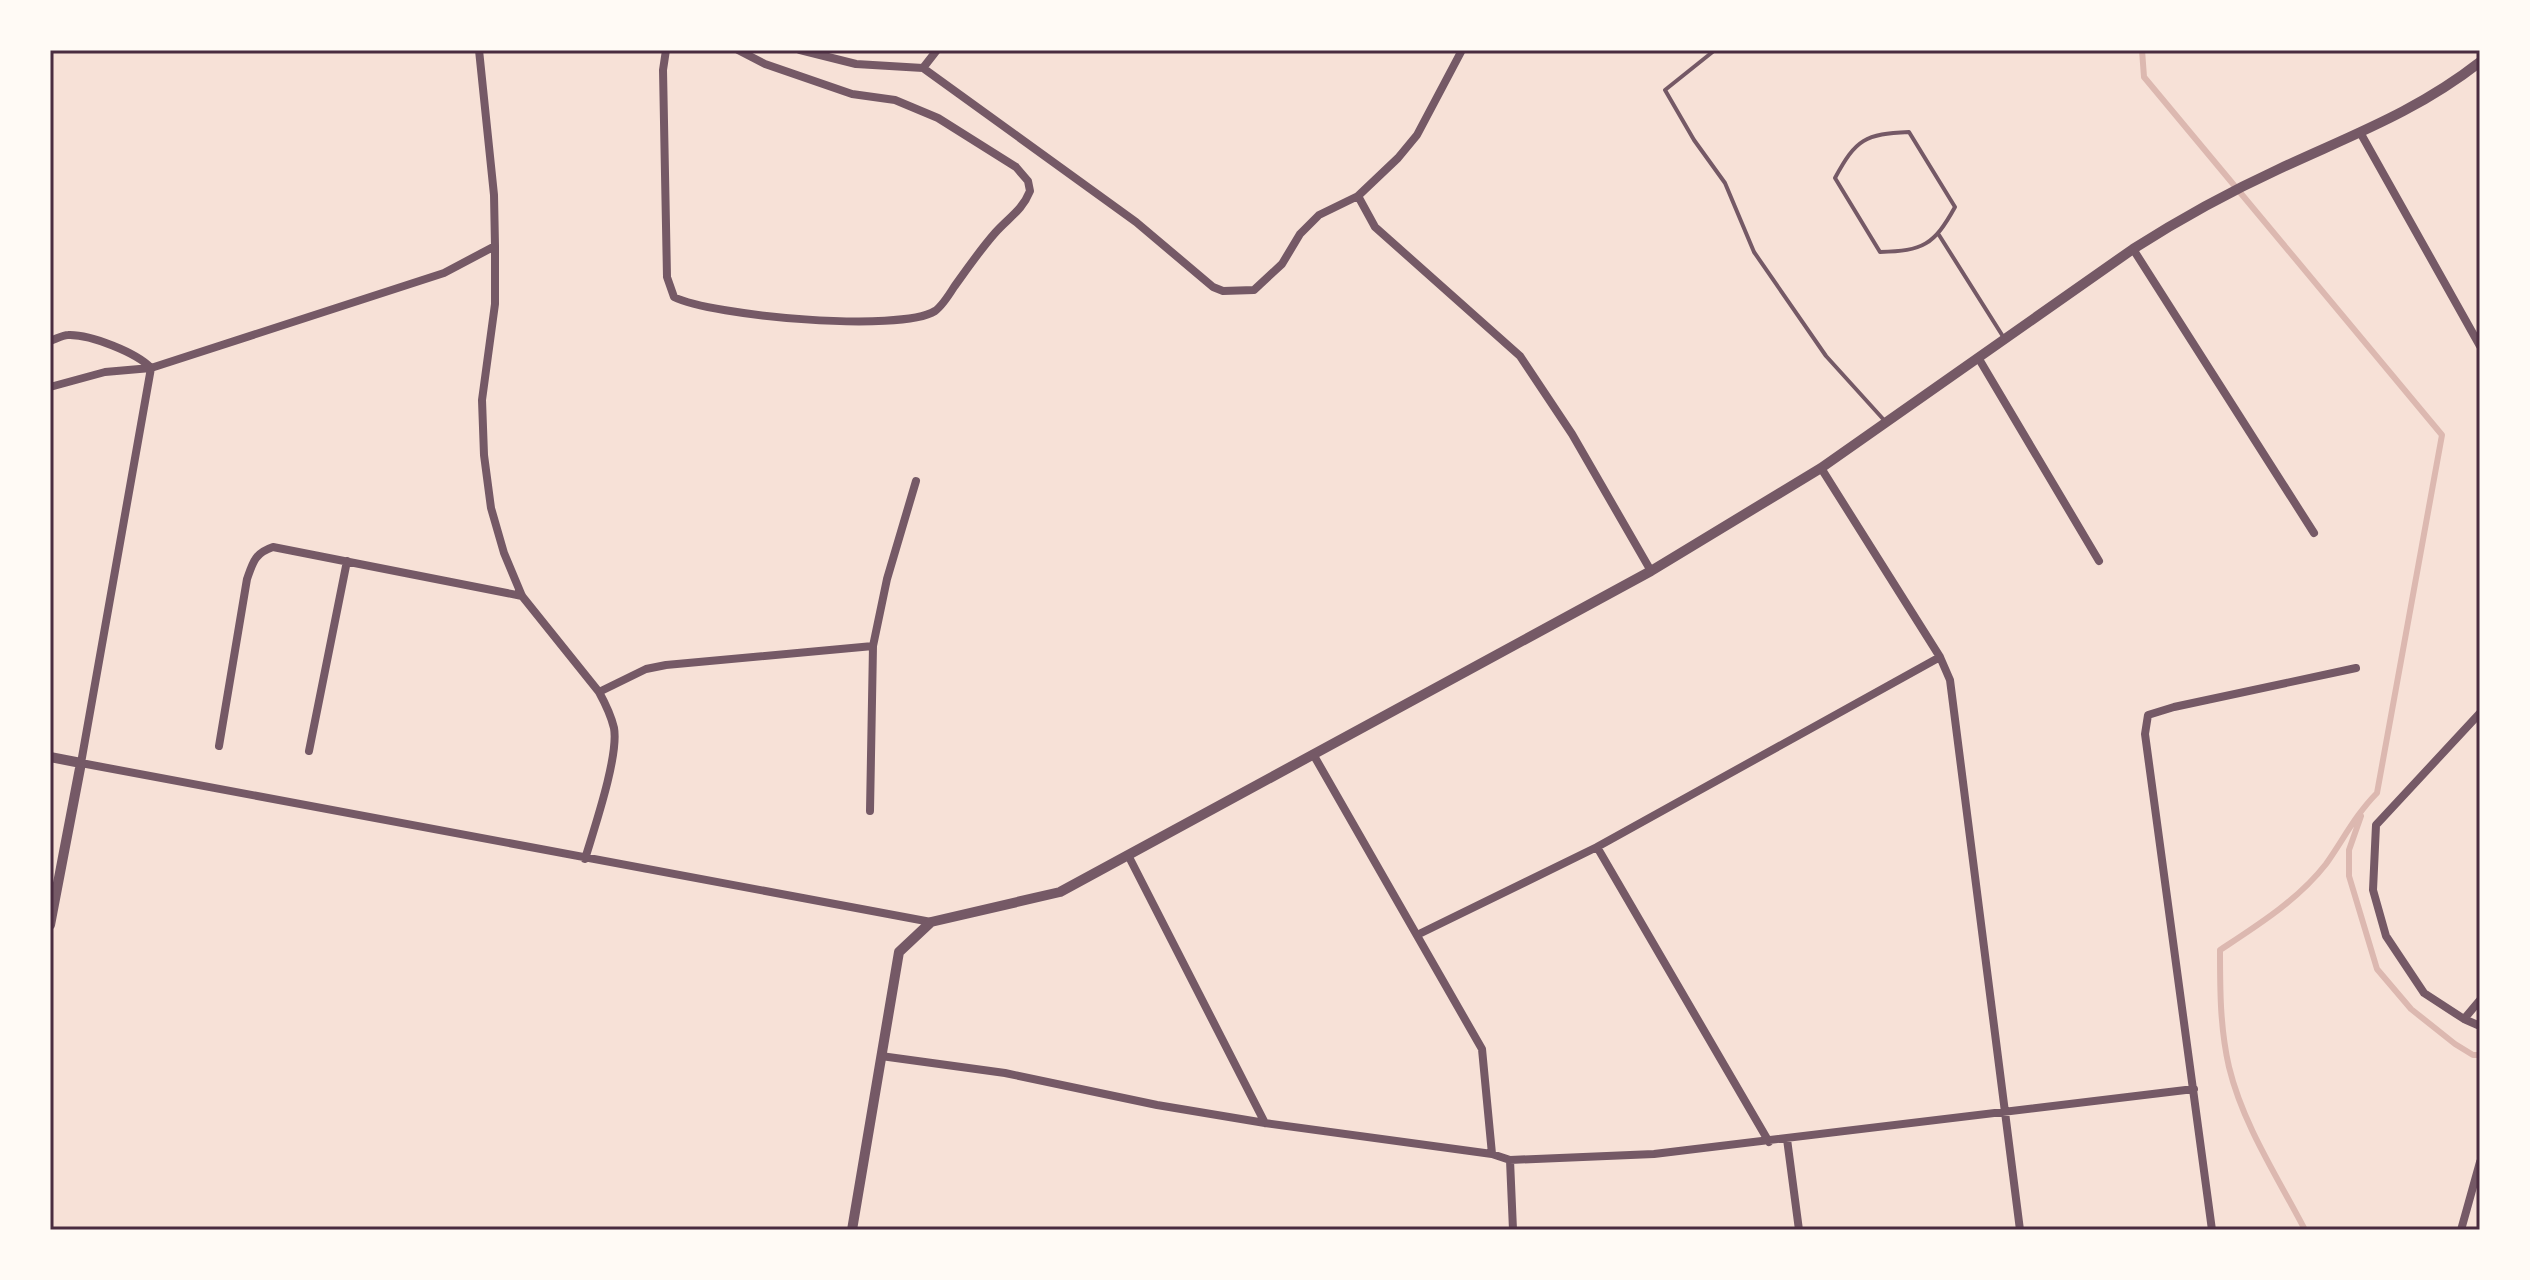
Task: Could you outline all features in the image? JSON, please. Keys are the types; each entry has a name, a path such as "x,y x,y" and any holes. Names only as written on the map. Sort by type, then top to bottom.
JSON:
{"street":[{"path":"479,50 494,195 495,246 495,304 482,400 484,455 491,508 504,553 522,596 599,692 615,731 608,780 585,859"},
{"path":"666,50 663,70 665,217 667,277 674,297 687,303 750,314 853,321 918,317 936,311 997,230 1020,211 1030,191 1023,173 938,118 916,108 895,100 852,94 765,64 738,50"},
{"path":"800,50 856,64 923,68 1123,213 1213,287 1223,291 1254,290 1282,264 1300,234 1319,215 1358,196 1398,158 1417,135 1462,50"},
{"path":"923,68 937,50"},
{"path":"50,757 931,922 1060,892 1651,571 1821,468 2133,249 2184,217 2361,134 2445,90 2480,62"},
{"path":"2361,134 2480,346"},
{"path":"1358,196 1375,227 1520,356 1572,434 1651,571"},
{"path":"50,387 105,372 151,368 444,273 495,246"},
{"path":"2133,249 2314,533"},
{"path":"50,341 67,335 83,338 141,357 151,368"},
{"path":"1979,359 2099,561"},
{"path":"50,925 151,368"},
{"path":"1821,468 1940,657 1950,680 2020,1230"},
{"path":"870,811 873,646 887,579 916,481"},
{"path":"219,746 241,613 253,559 260,551 273,547 522,596"},
{"path":"309,751 347,561"},
{"path":"599,692 646,669 666,665 873,646"},
{"path":"1417,935 1597,847 1940,657"},
{"path":"2212,1230 2145,734 2148,715 2356,668"},
{"path":"2480,713 2376,825 2373,890 2386,936 2424,993 2480,1026"},
{"path":"1313,754 1482,1049 1492,1154"},
{"path":"1597,847 1769,1142"},
{"path":"1128,855 1265,1123"},
{"path":"852,1230 899,952 931,922"},
{"path":"2464,1019 2480,1000"},
{"path":"881,1056 1005,1073 1157,1105 1265,1123 1492,1154 1510,1160 1654,1154 2194,1089"},
{"path":"1787,1139 1799,1230"},
{"path":"1510,1160 1513,1230"},
{"path":"2461,1230 2480,1162"}],"lane":[{"path":"1715,50 1665,90 1694,140 1725,183 1754,252 1826,356 1885,422"},
{"path":"1909,132 1955,207 1939,235 1907,251 1880,252 1835,178 1850,150 1878,133 1909,132"},
{"path":"1939,235 2006,340"}],"waterway":[{"path":"2142,50 2144,77 2442,435 2377,793 2315,877 2277,911 2220,950 2224,1038 2235,1089 2262,1151 2305,1230"},
{"path":"2361,816 2349,850 2349,876 2377,969 2411,1009 2455,1044 2473,1055 2480,1055"}]}
